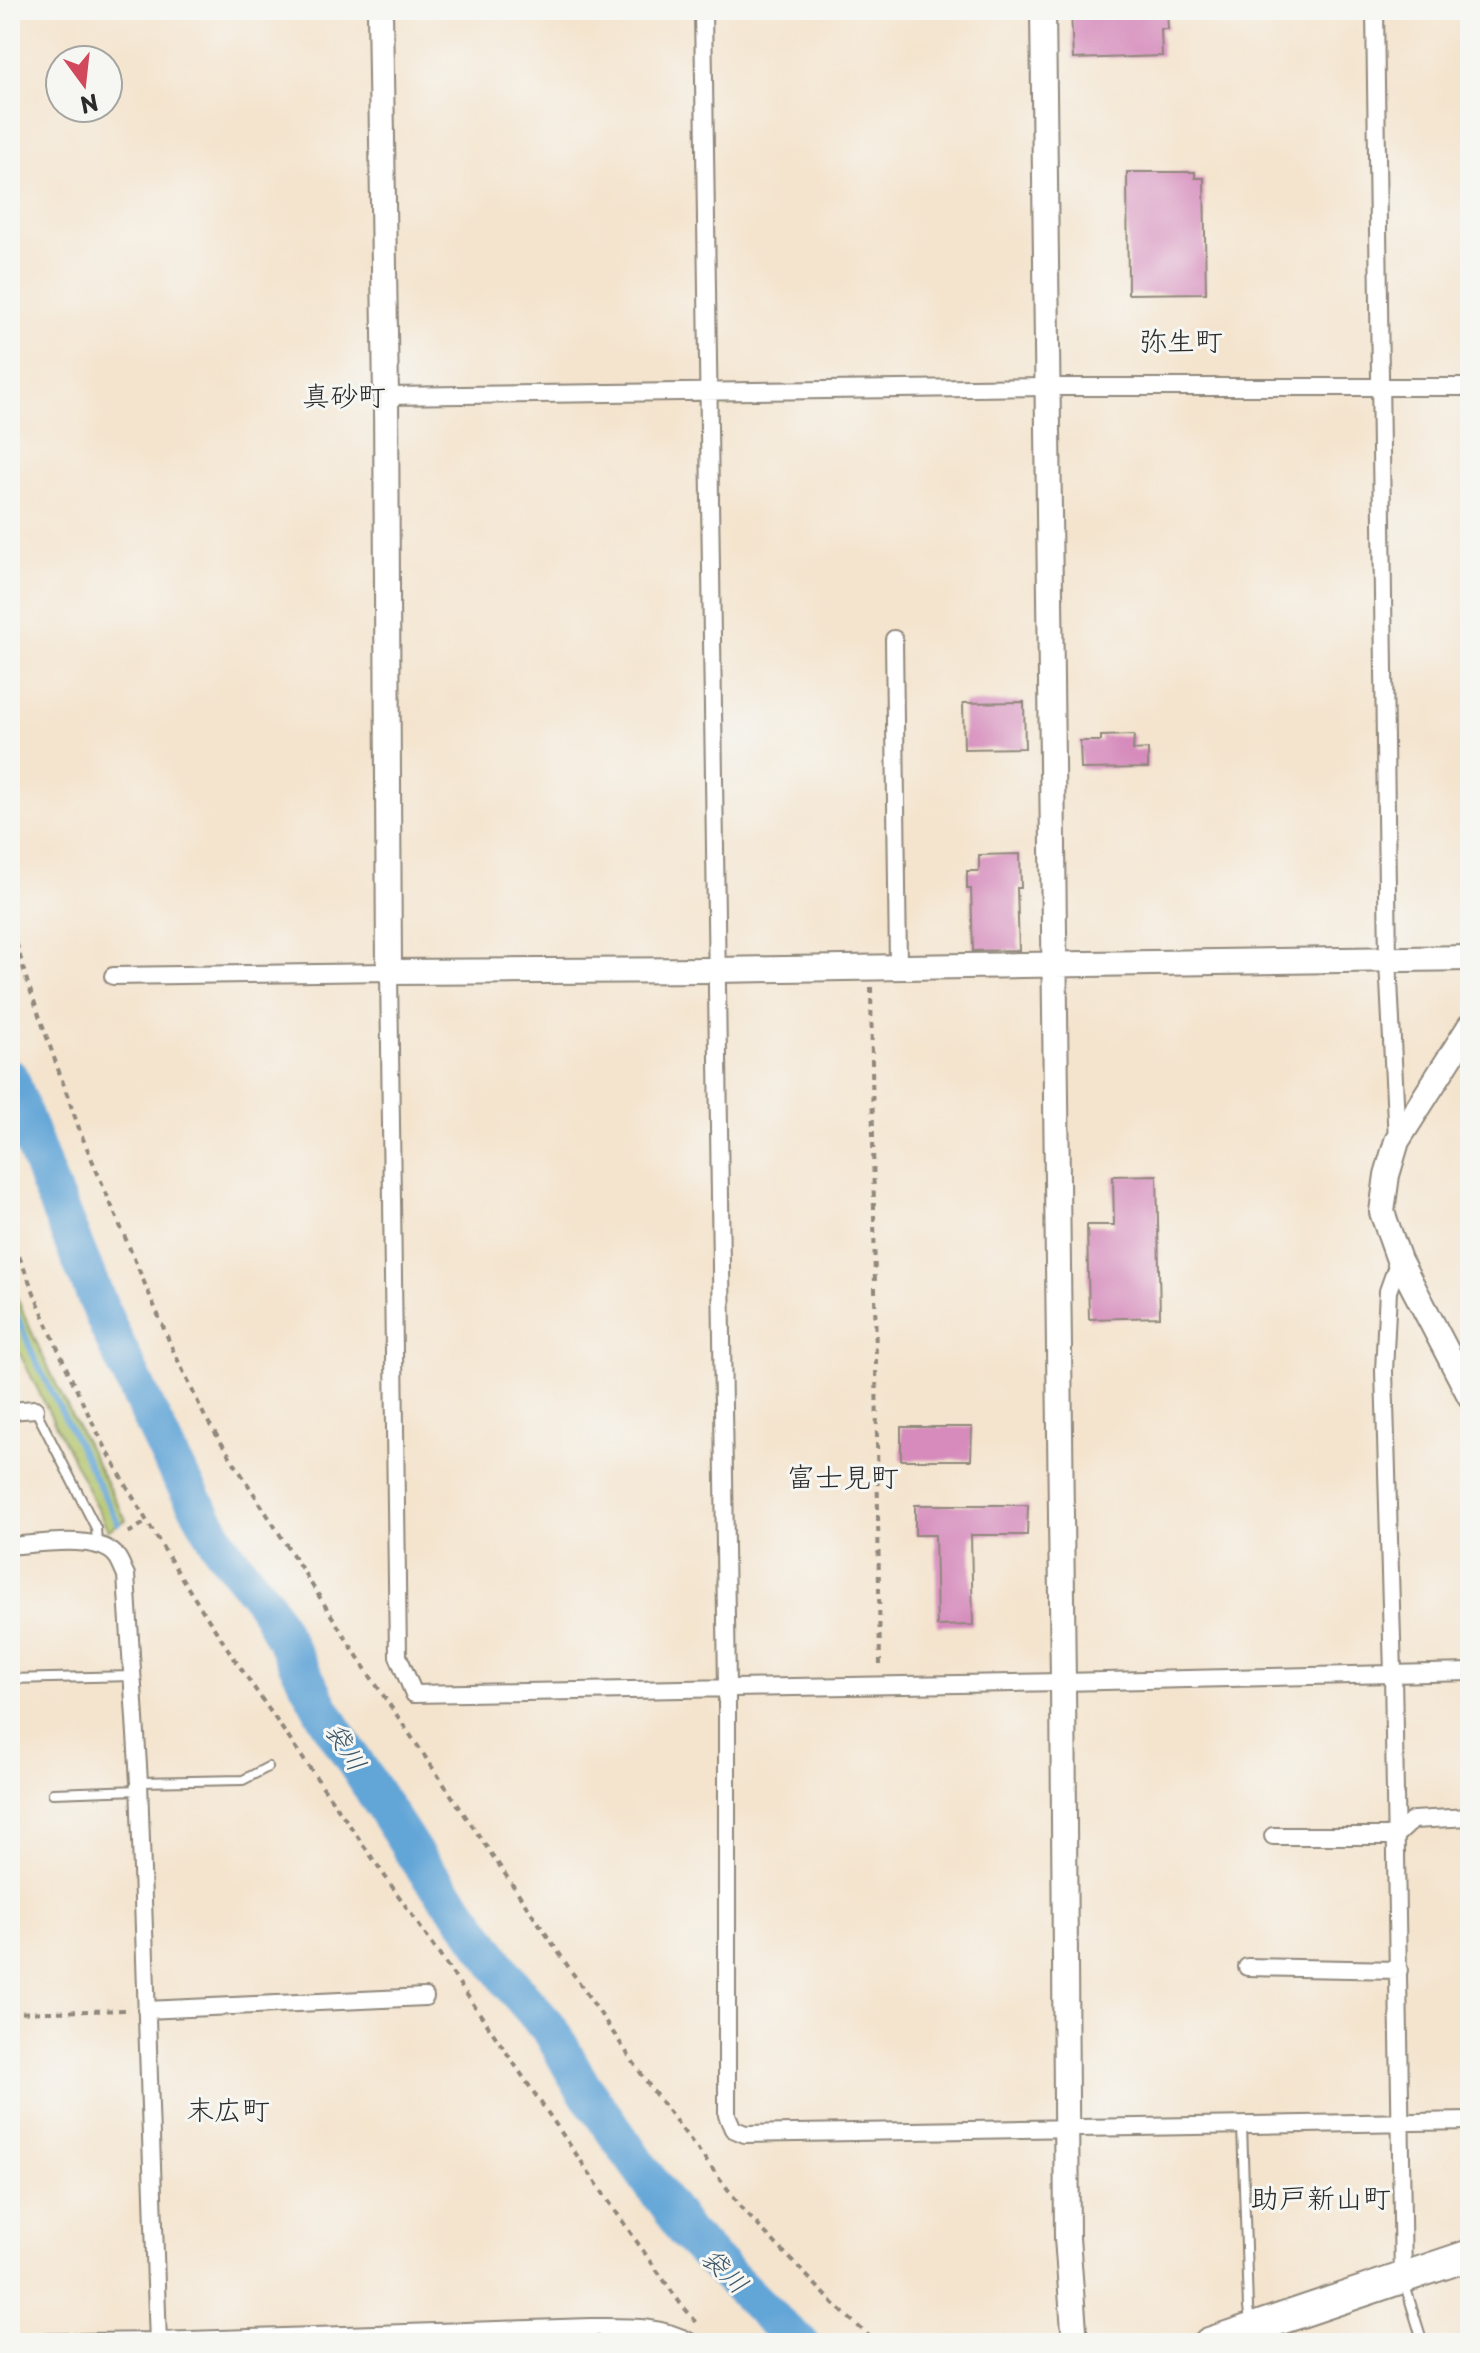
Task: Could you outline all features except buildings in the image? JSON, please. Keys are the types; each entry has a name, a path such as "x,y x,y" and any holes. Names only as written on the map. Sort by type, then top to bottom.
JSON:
{"highway":[{"path":"1209,2343 1470,2255"}],"street":[{"path":"380,10 398,1656 414,1694 1470,1672"},
{"path":"703,10 727,1687 727,2115 733,2129 745,2134 1470,2121"},
{"path":"1043,10 1067,2238 1075,2343"},
{"path":"1375,10 1388,961 1397,1141"},
{"path":"386,396 1048,387 1470,387"},
{"path":"894,639 898,966"},
{"path":"113,976 1470,958"},
{"path":"1470,1026 1397,1141 1387,1175 1382,1212 1399,1260 1470,1396"},
{"path":"1399,1260 1388,1291 1384,1371 1393,1673 1403,2278"},
{"path":"10,1411 35,1409"},
{"path":"10,1546 78,1542 97,1544 117,1556 126,1575 139,1786 158,2342"},
{"path":"1273,1836 1396,1836 1413,1820 1470,1817"},
{"path":"1247,1967 1399,1970"},
{"path":"146,2010 425,1997"},
{"path":"11,2343 591,2335 640,2327 661,2330 692,2343"}],"lane":[{"path":"35,1409 96,1528 97,1544"},
{"path":"10,1679 133,1676"},
{"path":"53,1793 243,1780 268,1767"},
{"path":"1242,2124 1248,2308 1252,2328"},
{"path":"1403,2278 1423,2343"}],"path":[{"path":"871,967 880,1685"},
{"path":"10,1234 100,1437 230,1652 532,2092 680,2303 709,2336"},
{"path":"128,1533 148,1521"},
{"path":"375,1684 382,1679"},
{"path":"10,2013 146,2010"}],"green space":[{"path":"10,1282 65,1402 126,1520 108,1530 20,1354 10,1354"}],"waterway":[{"name":"袋川","path":"10,1078 48,1182 109,1329 173,1464 223,1550 265,1603 326,1717 420,1863 467,1921 514,1988 552,2032 579,2081 687,2234 800,2343"},
{"path":"10,1298 33,1355 118,1523"}],"district":[{"name":"弥生町","path":"1181,341"},
{"name":"真砂町","path":"344,396"},
{"name":"富士見町","path":"843,1477"},
{"name":"末広町","path":"228,2110"},
{"name":"助戸新山町","path":"1321,2198"}]}
